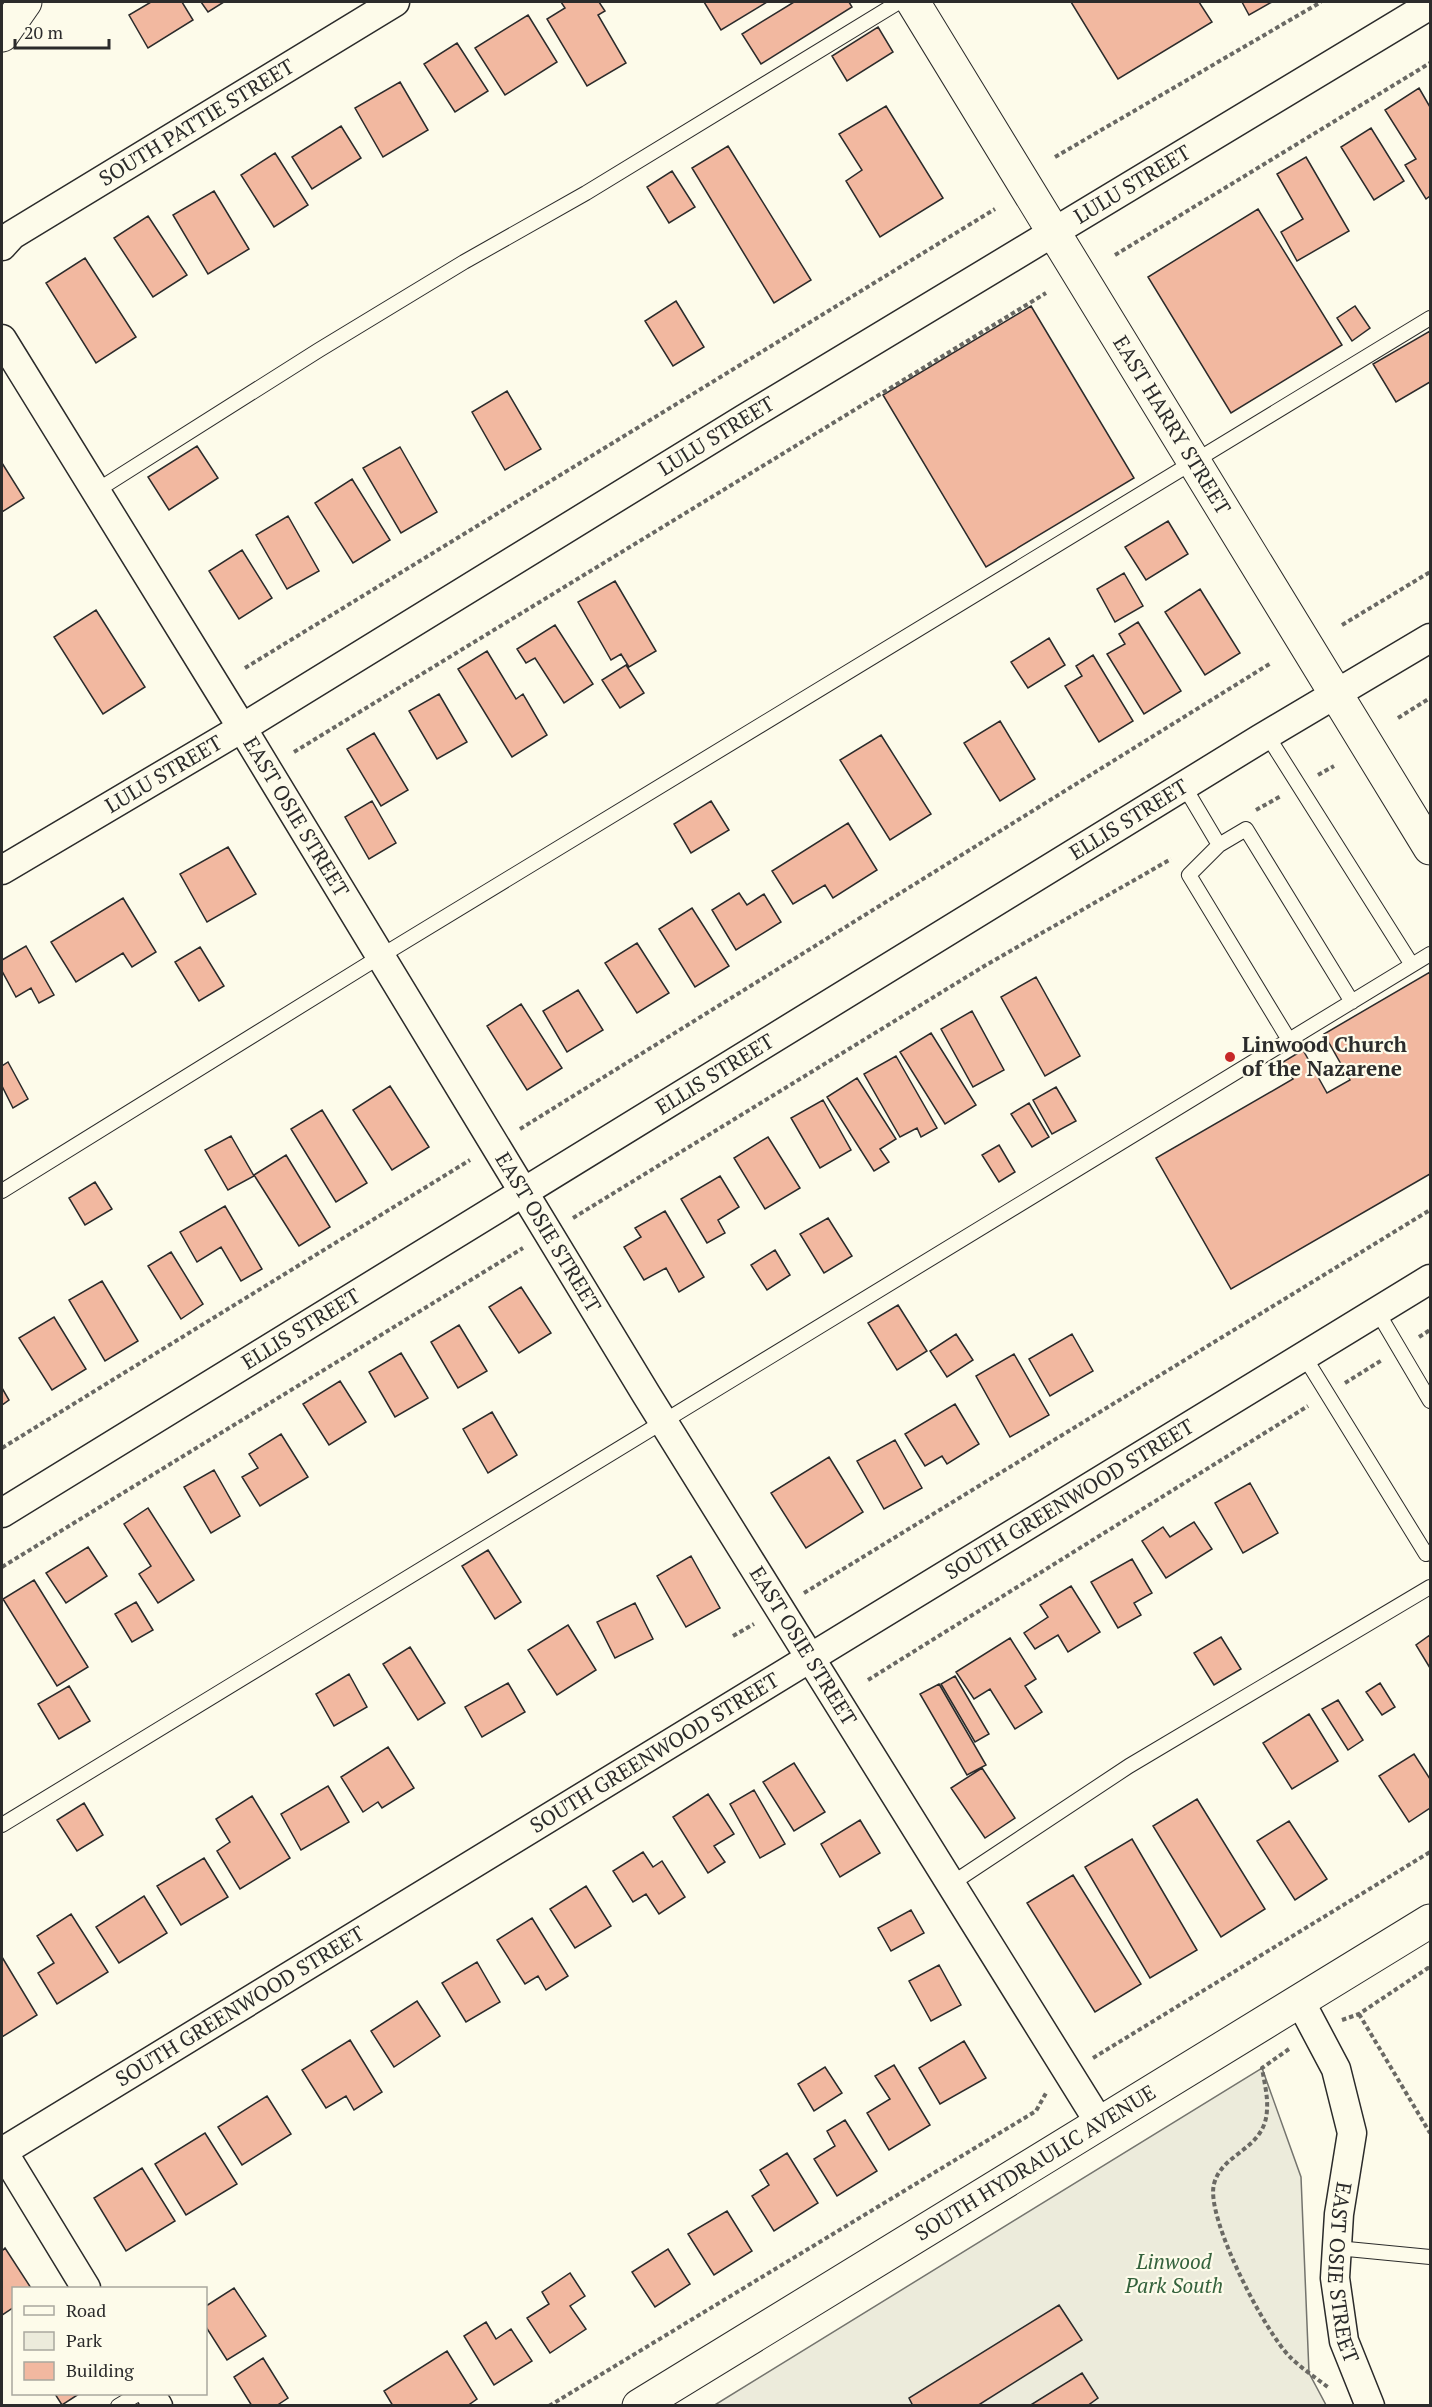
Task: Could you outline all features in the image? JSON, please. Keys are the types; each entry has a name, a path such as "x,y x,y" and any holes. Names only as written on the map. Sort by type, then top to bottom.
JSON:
{"main road":[{"path":"2,35 25,2"},
{"name":"EAST HARRY STREET","path":"914,2 1431,848"},
{"name":"SOUTH HYDRAULIC AVENUE","path":"639,2406 1099,2122 1431,1922"}],"street":[{"name":"SOUTH PATTIE STREET","path":"2,246 12,235 395,2"},
{"name":"LULU STREET","path":"2,870 242,728 744,419 1431,5"},
{"name":"EAST OSIE STREET","path":"2,339 242,728 663,1421 1099,2122"},
{"name":"ELLIS STREET","path":"2,1513 1267,735 1431,638"},
{"name":"SOUTH GREENWOOD STREET","path":"2,2151 811,1659 1431,1278"},
{"name":"EAST OSIE STREET","path":"1300,2001 1336,2069 1353,2133 1339,2214 1335,2278 1344,2341 1370,2406"},
{"path":"2,2151 85,2287"}],"lane":[{"path":"96,491 329,344 464,262 596,188 899,2"},
{"path":"2,1191 381,956 1431,318"},
{"path":"1267,735 1412,965"},
{"path":"1184,786 1216,840"},
{"path":"1289,1040 1189,875 1216,840 1246,829 1352,1002"},
{"path":"2,1825 1431,954"},
{"path":"1377,1311 1431,1401"},
{"path":"1304,1356 1426,1554 1431,1552"},
{"path":"951,1884 1129,1767 1431,1587"},
{"path":"1337,2248 1431,2257"},
{"path":"118,2406 136,2395"}],"path":[{"path":"1055,158 1322,2"},
{"path":"1115,255 1431,63"},
{"path":"245,668 995,209"},
{"path":"294,753 1046,293"},
{"path":"1342,625 1431,572"},
{"path":"2,1448 1271,663"},
{"path":"1398,718 1431,698"},
{"path":"2,1566 986,965 1216,840 1334,766"},
{"path":"733,1636 1431,1210"},
{"path":"868,1680 1431,1330"},
{"path":"549,2406 1036,2111 1046,2091 1117,2043 1431,1852"},
{"path":"1335,2397 1328,2388 1289,2356 1267,2328 1223,2236 1214,2210 1213,2184 1224,2163 1250,2146 1263,2126 1268,2109 1262,2068 1316,2030 1359,2014 1428,1968 1431,1970"},
{"path":"1359,2014 1431,2133"}],"green space":[{"name":"Linwood Park South","path":"1262,2068 1301,2177 1309,2373 1326,2405 713,2406"}],"building":[{"path":"151,2 182,2 193,20 148,48 129,15"},
{"path":"201,2 224,2 208,12"},
{"path":"561,2 599,2 605,11 598,15 626,63 587,86 547,19 565,8"},
{"path":"704,2 767,2 721,30"},
{"path":"794,2 849,2 852,7 761,64 742,34"},
{"path":"1071,2 1199,2 1212,22 1118,79"},
{"path":"1242,2 1272,2 1249,15"},
{"path":"528,15 557,62 505,95 475,48"},
{"path":"878,27 893,52 847,81 832,56"},
{"path":"457,43 488,91 455,112 424,64"},
{"path":"400,82 428,130 383,157 355,108"},
{"path":"1419,88 1430,107 1430,196 1426,199 1405,165 1416,159 1385,110"},
{"path":"886,106 943,198 880,237 846,181 862,170 839,134"},
{"path":"341,126 361,158 312,189 292,157"},
{"path":"1371,128 1404,181 1374,200 1341,147"},
{"path":"728,146 811,280 774,303 692,168"},
{"path":"275,153 308,205 274,227 241,175"},
{"path":"1306,157 1349,231 1297,261 1281,232 1303,219 1277,174"},
{"path":"672,171 695,207 669,223 647,187"},
{"path":"214,191 249,249 208,274 173,215"},
{"path":"1258,209 1342,345 1231,413 1148,277"},
{"path":"148,216 187,275 153,297 114,238"},
{"path":"85,258 136,337 96,363 46,283"},
{"path":"676,301 704,347 673,366 645,321"},
{"path":"1031,306 1134,478 986,567 883,395"},
{"path":"1355,306 1370,328 1352,341 1337,318"},
{"path":"1430,331 1430,382 1396,402 1373,364"},
{"path":"507,391 541,449 505,470 472,412"},
{"path":"197,446 218,478 169,510 148,477"},
{"path":"400,447 437,512 401,533 363,468"},
{"path":"2,463 24,498 2,512"},
{"path":"352,479 390,540 353,563 315,503"},
{"path":"288,516 319,571 287,589 256,535"},
{"path":"1168,521 1188,554 1146,580 1125,547"},
{"path":"242,550 272,598 239,619 209,571"},
{"path":"1124,573 1143,606 1115,622 1097,589"},
{"path":"615,581 656,651 629,667 621,654 611,660 578,602"},
{"path":"1200,589 1240,653 1205,675 1165,612"},
{"path":"96,610 145,687 103,714 54,637"},
{"path":"1138,622 1181,691 1144,714 1107,654 1125,644 1119,634"},
{"path":"555,625 593,684 564,703 535,658 526,663 517,649"},
{"path":"1049,638 1065,665 1028,688 1011,662"},
{"path":"487,651 516,699 523,694 547,735 512,757 458,669"},
{"path":"1093,655 1133,721 1099,742 1065,686 1082,676 1076,666"},
{"path":"626,665 644,693 620,708 602,680"},
{"path":"439,694 467,742 437,759 409,711"},
{"path":"1000,721 1035,779 1000,801 964,743"},
{"path":"374,733 408,790 381,806 347,749"},
{"path":"881,735 931,814 890,840 840,760"},
{"path":"372,801 396,843 369,859 345,817"},
{"path":"711,801 729,830 691,853 674,824"},
{"path":"848,823 877,870 833,898 825,885 793,904 772,871"},
{"path":"228,847 256,894 207,922 180,874"},
{"path":"739,893 747,905 764,894 781,922 736,950 712,910"},
{"path":"123,898 156,952 132,967 123,953 76,982 51,942"},
{"path":"692,908 729,966 695,987 659,929"},
{"path":"637,943 669,993 637,1013 605,963"},
{"path":"26,946 54,995 39,1003 31,988 16,997 2,971 2,960"},
{"path":"200,947 224,986 199,1001 175,962"},
{"path":"1430,972 1430,1174 1231,1289 1156,1158 1293,1079 1283,1062 1303,1050 1327,1093 1350,1080 1324,1034"},
{"path":"1036,977 1080,1056 1045,1076 1001,997"},
{"path":"578,990 603,1030 567,1052 543,1011"},
{"path":"521,1004 562,1068 527,1090 487,1026"},
{"path":"972,1011 1004,1070 973,1087 941,1029"},
{"path":"931,1033 976,1105 945,1124 900,1052"},
{"path":"896,1056 937,1128 921,1137 917,1128 900,1137 864,1074"},
{"path":"8,1062 28,1099 13,1108 2,1086 2,1066"},
{"path":"857,1078 896,1139 880,1149 889,1162 874,1171 827,1097"},
{"path":"390,1086 429,1147 392,1170 353,1110"},
{"path":"1056,1087 1076,1121 1052,1134 1033,1100"},
{"path":"823,1100 851,1150 820,1168 791,1118"},
{"path":"1029,1103 1049,1137 1032,1147 1011,1114"},
{"path":"322,1110 367,1183 336,1202 291,1129"},
{"path":"231,1136 254,1176 228,1190 205,1150"},
{"path":"768,1137 800,1188 765,1209 734,1158"},
{"path":"999,1145 1015,1172 999,1182 982,1155"},
{"path":"286,1155 330,1227 299,1246 254,1175"},
{"path":"720,1176 739,1207 718,1220 725,1233 707,1243 681,1199"},
{"path":"95,1182 112,1209 85,1225 69,1198"},
{"path":"225,1206 262,1269 241,1281 221,1247 197,1262 180,1232"},
{"path":"665,1211 704,1277 679,1292 666,1268 644,1280 624,1247 641,1237 635,1228"},
{"path":"828,1218 852,1256 824,1273 800,1234"},
{"path":"775,1250 790,1275 767,1290 751,1265"},
{"path":"171,1252 203,1304 181,1319 148,1266"},
{"path":"102,1281 138,1341 105,1361 69,1300"},
{"path":"521,1287 551,1333 519,1353 489,1307"},
{"path":"898,1305 927,1351 897,1370 868,1323"},
{"path":"54,1317 86,1369 52,1390 19,1338"},
{"path":"459,1325 487,1371 458,1388 431,1342"},
{"path":"956,1334 973,1360 947,1377 930,1351"},
{"path":"1072,1334 1093,1371 1050,1396 1029,1359"},
{"path":"401,1353 428,1398 395,1417 369,1372"},
{"path":"1014,1354 1049,1415 1010,1437 976,1376"},
{"path":"340,1381 366,1422 329,1445 303,1404"},
{"path":"2,1388 9,1400 2,1405"},
{"path":"955,1404 979,1444 947,1464 942,1456 925,1466 905,1434"},
{"path":"492,1412 517,1455 488,1473 463,1429"},
{"path":"281,1434 308,1477 260,1506 242,1477 258,1468 249,1454"},
{"path":"895,1440 922,1488 884,1509 857,1461"},
{"path":"829,1457 863,1512 806,1548 771,1493"},
{"path":"214,1470 240,1516 211,1533 184,1487"},
{"path":"1250,1483 1278,1533 1243,1553 1215,1503"},
{"path":"148,1508 194,1580 158,1603 139,1574 151,1566 124,1524"},
{"path":"1194,1522 1212,1549 1166,1578 1142,1541 1163,1527 1170,1537"},
{"path":"88,1547 107,1576 66,1603 46,1573"},
{"path":"488,1550 521,1602 495,1619 462,1566"},
{"path":"691,1556 720,1608 686,1627 657,1576"},
{"path":"1132,1559 1152,1593 1134,1603 1141,1615 1118,1628 1091,1582"},
{"path":"34,1580 88,1667 57,1686 3,1599"},
{"path":"1071,1586 1100,1632 1068,1652 1058,1635 1035,1649 1024,1633 1048,1617 1040,1605"},
{"path":"136,1602 153,1630 132,1642 115,1614"},
{"path":"635,1603 653,1639 615,1658 597,1622"},
{"path":"568,1625 596,1670 557,1695 528,1650"},
{"path":"1430,1635 1430,1668 1416,1645"},
{"path":"1221,1637 1241,1669 1214,1685 1194,1653"},
{"path":"1010,1638 1036,1679 1025,1686 1042,1712 1015,1729 990,1689 974,1699 956,1672"},
{"path":"410,1647 445,1703 418,1720 383,1664"},
{"path":"349,1674 367,1707 334,1726 316,1694"},
{"path":"955,1676 989,1734 975,1742 941,1684"},
{"path":"508,1683 525,1712 482,1737 465,1707"},
{"path":"1380,1683 1395,1707 1382,1715 1366,1692"},
{"path":"939,1684 986,1765 967,1775 920,1694"},
{"path":"69,1686 90,1721 59,1739 38,1704"},
{"path":"1338,1700 1363,1740 1348,1750 1322,1709"},
{"path":"1309,1714 1338,1761 1292,1789 1263,1743"},
{"path":"388,1747 414,1788 382,1808 378,1802 363,1812 341,1777"},
{"path":"1414,1754 1430,1779 1430,1808 1409,1822 1379,1776"},
{"path":"794,1763 825,1812 794,1831 763,1782"},
{"path":"982,1768 1015,1818 985,1838 951,1788"},
{"path":"328,1786 349,1822 301,1850 281,1814"},
{"path":"754,1790 785,1844 760,1858 730,1804"},
{"path":"708,1794 734,1834 714,1846 725,1862 708,1873 673,1817"},
{"path":"252,1796 290,1858 240,1889 217,1851 230,1842 216,1819"},
{"path":"1197,1799 1265,1909 1221,1937 1153,1826"},
{"path":"84,1803 103,1835 77,1851 57,1820"},
{"path":"860,1820 880,1853 840,1877 821,1844"},
{"path":"1289,1821 1327,1879 1295,1900 1257,1841"},
{"path":"1132,1839 1197,1950 1150,1978 1085,1867"},
{"path":"643,1852 653,1867 662,1861 685,1897 659,1914 646,1894 633,1902 613,1871"},
{"path":"204,1858 228,1897 181,1925 157,1886"},
{"path":"1073,1875 1141,1984 1095,2012 1027,1903"},
{"path":"586,1886 611,1926 575,1948 550,1909"},
{"path":"144,1896 167,1933 119,1963 96,1927"},
{"path":"911,1910 924,1933 891,1951 878,1928"},
{"path":"71,1914 108,1972 57,2004 38,1973 54,1963 37,1936"},
{"path":"532,1918 568,1976 546,1990 538,1976 525,1984 497,1940"},
{"path":"2,1957 37,2015 2,2037"},
{"path":"477,1962 500,2002 466,2022 442,1983"},
{"path":"939,1965 961,2005 931,2021 909,1981"},
{"path":"417,2001 440,2036 394,2067 371,2031"},
{"path":"350,2040 382,2092 354,2110 346,2096 326,2108 302,2070"},
{"path":"964,2041 986,2078 940,2104 919,2068"},
{"path":"894,2065 930,2125 889,2150 867,2113 890,2099 875,2076"},
{"path":"825,2067 842,2093 814,2111 798,2084"},
{"path":"267,2096 291,2134 242,2165 218,2127"},
{"path":"845,2120 877,2171 837,2196 814,2159 835,2146 827,2131"},
{"path":"205,2133 237,2184 186,2215 155,2164"},
{"path":"787,2153 818,2203 774,2231 752,2196 769,2185 760,2170"},
{"path":"142,2168 175,2221 126,2251 94,2198"},
{"path":"727,2211 752,2251 714,2275 688,2234"},
{"path":"5,2248 30,2287 12,2287 12,2308 2,2315 2,2251"},
{"path":"668,2249 690,2284 655,2307 632,2272"},
{"path":"570,2273 585,2296 570,2306 586,2329 550,2353 527,2318 549,2304 542,2292"},
{"path":"234,2288 266,2336 227,2360 207,2329 207,2305"},
{"path":"1059,2305 1082,2340 977,2406 913,2406 909,2398"},
{"path":"486,2322 496,2339 511,2329 532,2361 494,2385 464,2336"},
{"path":"447,2351 477,2399 467,2406 393,2406 384,2391"},
{"path":"263,2358 288,2398 276,2406 252,2406 234,2377"},
{"path":"1082,2373 1098,2398 1087,2406 1029,2406"},
{"path":"56,2395 77,2395 62,2405"}],"place":[{"name":"Linwood Church of the Nazarene","path":"1230,1057"}]}
